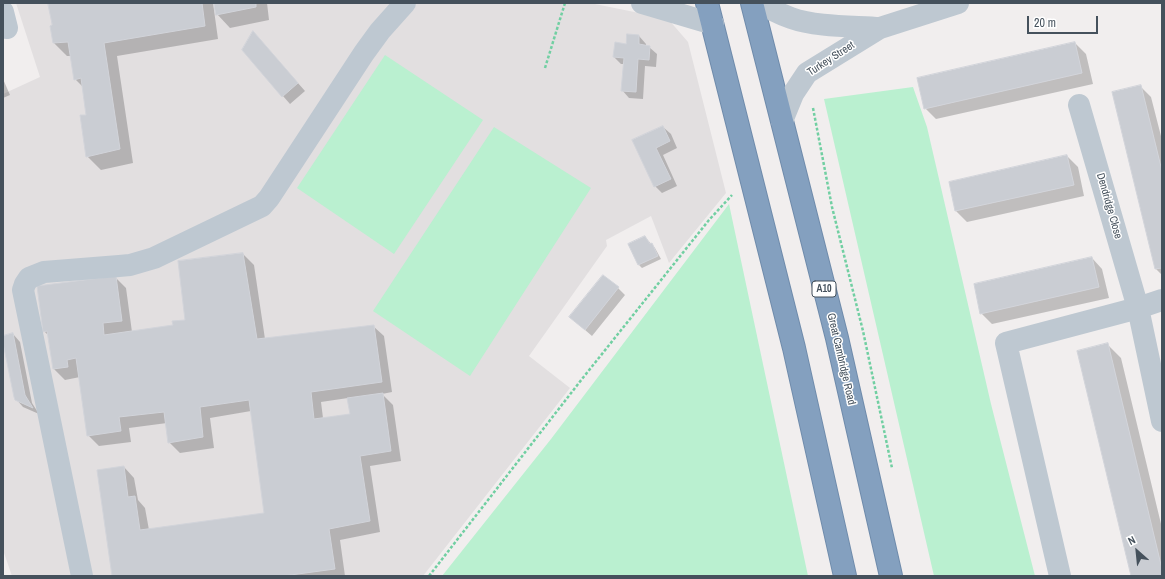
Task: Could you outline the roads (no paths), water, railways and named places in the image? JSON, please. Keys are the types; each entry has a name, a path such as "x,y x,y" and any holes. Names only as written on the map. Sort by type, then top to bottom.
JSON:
{"highway":[{"path":"707,3 794,348 845,576"},
{"name":"Great Cambridge Road","path":"752,3 836,338 890,576"}],"street":[{"path":"82,576 42,388 23,290 24,284 30,278 44,272 124,266 154,258 262,206 272,194 380,31 405,3"},
{"path":"642,3 713,24"},
{"name":"Turkey Street","path":"760,3 774,12 792,19 812,23 880,28"},
{"name":"Turkey Street","path":"782,121 793,94 807,73 880,28 958,3"},
{"name":"Dendridge Close","path":"1079,105 1138,308 1162,421"},
{"path":"1060,576 1006,343 1138,308 1162,300"}]}
